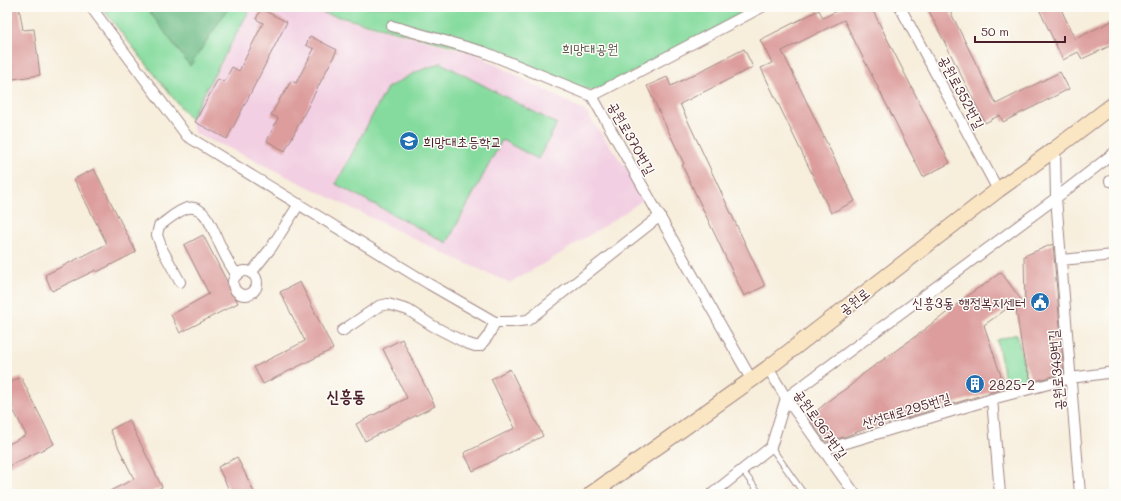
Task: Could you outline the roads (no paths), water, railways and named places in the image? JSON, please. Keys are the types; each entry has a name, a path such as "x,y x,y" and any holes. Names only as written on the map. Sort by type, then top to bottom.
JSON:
{"main road":[{"name":"공원로","path":"591,494 768,368 998,190 1114,104"}],"street":[{"path":"91,7 187,136 429,284 495,322 528,320 660,216"},
{"path":"592,96 762,7"},
{"name":"공원로352번길","path":"900,7 998,190"},
{"name":"공원로370번길","path":"392,26 484,52 592,96 751,379"},
{"name":"공원로349번길","path":"1055,148 1056,198 1080,494"},
{"path":"713,494 771,448 786,398 1056,198 1114,153"},
{"path":"251,273 271,248 299,204"},
{"path":"180,282 162,248 157,235 159,226 183,210 192,207 205,215 210,222 230,266 237,275"},
{"path":"1061,260 1114,255"},
{"path":"244,272 251,273 256,279 256,287 252,293 244,295 235,289 234,282 237,275 244,272"},
{"path":"342,331 379,306 388,304 408,310 433,326 475,346 480,346 488,336 495,322"},
{"name":"공원로367번길","path":"768,368 786,398 855,494"},
{"name":"산성대로295번길","path":"823,450 992,399 1071,378 1114,372"},
{"path":"992,399 1000,494"}],"lane":[{"path":"771,448 804,494"},
{"path":"742,470 760,494"}],"place":[{"name":"희망대초등학교","path":"409,141"},
{"name":"신흥3동 행정복지센터","path":"1040,302"},
{"name":"2825-2","path":"975,384"}],"district":[{"name":"신흥동","path":"346,395"}],"park label":[{"name":"희망대공원","path":"590,48"}]}
